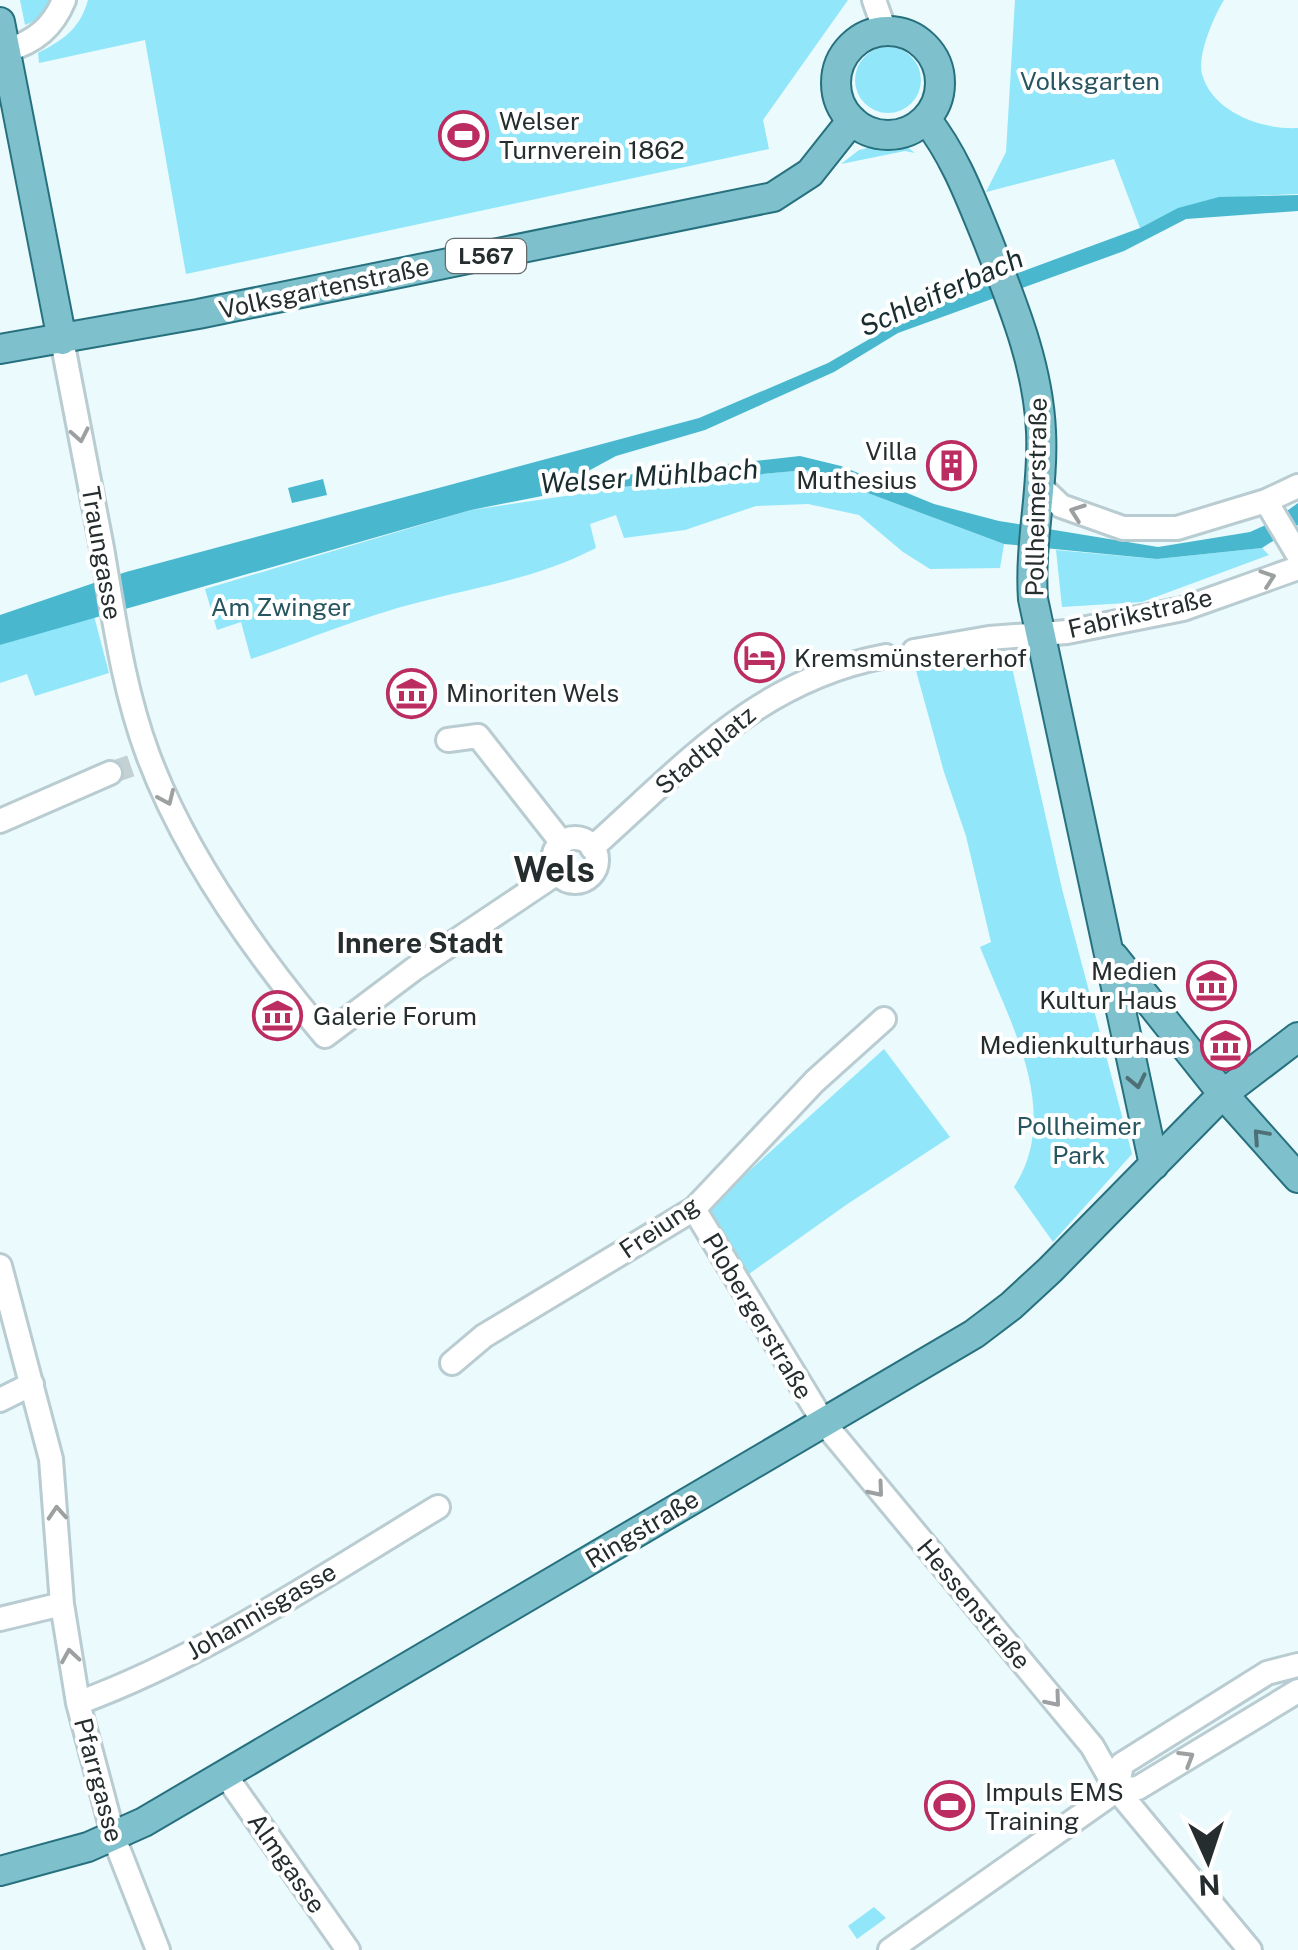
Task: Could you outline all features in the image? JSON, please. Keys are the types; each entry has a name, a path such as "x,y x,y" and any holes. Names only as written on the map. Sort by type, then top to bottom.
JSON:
{"main road":[{"name":"Traungasse","path":"0,22 62,340"},
{"path":"885,30 915,38 936,61 940,91 926,118 898,134 881,134 852,120 836,90 842,57 854,43 885,30"},
{"name":"Pollheimerstraße","path":"926,118 958,167 1007,291 1037,387 1041,435 1032,556 1038,634 1154,1164"},
{"name":"Volksgartenstraße","path":"0,349 62,340 774,197 810,173 852,120"},
{"name":"Pollheimerstraße","path":"1110,952 1223,1094 1298,1178"},
{"name":"Ringstraße","path":"0,1871 114,1838 226,1776 974,1334 1011,1306 1223,1094 1298,1037"}],"street":[{"path":"7,50 26,45 40,35 57,17 64,0"},
{"path":"874,0 885,30"},
{"name":"Traungasse","path":"62,340 142,761 268,968 325,1036"},
{"path":"1038,484 1061,506 1123,528 1177,528 1271,510 1298,486"},
{"path":"1271,510 1298,559"},
{"name":"Fabrikstraße","path":"1038,634 1068,632 1183,609 1298,559"},
{"path":"914,651 1038,634"},
{"name":"Stadtplatz","path":"325,1036 557,873 570,882 591,876 596,862 592,848 752,708 792,685 856,662 886,656"},
{"path":"448,740 478,736 562,843"},
{"path":"0,821 110,774"},
{"path":"557,873 554,854 562,843 581,839 592,848"},
{"name":"Freiung","path":"452,1363 484,1336 694,1209 814,1081 884,1020"},
{"name":"Plobergerstraße","path":"694,1209 824,1423"},
{"name":"Pfarrgasse","path":"0,1266 51,1459 62,1604 78,1702 114,1838 158,1950"},
{"path":"0,1400 32,1384"},
{"name":"Hessenstraße","path":"824,1423 1092,1746 1117,1790 1250,1950"},
{"name":"Johannisgasse","path":"78,1702 141,1679 276,1606 438,1507"},
{"path":"0,1620 62,1604"},
{"path":"1117,1790 1122,1764 1267,1673 1298,1666"},
{"path":"890,1950 1117,1790 1138,1788 1298,1692"},
{"name":"Almgasse","path":"226,1776 348,1950"}],"green space":[{"path":"20,0 53,0 47,16 25,25"},
{"name":"Welser Turnverein 1862","path":"88,0 848,0 763,120 769,149 186,274 145,40 39,63 38,53 69,32"},
{"name":"Volksgarten","path":"1015,0 1224,0 1204,46 1202,74 1216,99 1240,116 1269,126 1298,128 1298,194 1217,200 1140,228 1114,159 986,192 1006,152"},
{"path":"888,47 911,57 921,80 911,103 888,113 865,103 855,80 865,57"},
{"path":"906,146 915,153 905,151 841,164 859,150"},
{"name":"Am Zwinger","path":"806,470 1004,544 1000,568 930,569 859,515 808,504 756,506 685,530 624,538 616,515 590,524 596,548 552,567 377,614 251,659 241,622 217,630 205,589 471,510 640,485"},
{"path":"1262,548 1269,555 1142,602 1062,607 1056,550 1157,559"},
{"path":"94,616 109,673 35,696 27,674 0,683 0,645"},
{"name":"Pollheimer Park","path":"966,659 1011,663 1062,889 1132,1154 1053,1242 1014,1187 1028,1158 1032,1098 1016,1036 980,947 991,942 966,836 915,667"},
{"path":"884,1049 950,1137 749,1274 706,1210"},
{"path":"874,1907 886,1918 857,1939 848,1926"}],"water":[{"name":"Welser Mühlbach","path":"1298,195 1298,211 1186,219 1124,251 898,333 834,372 705,430 616,456 579,476 616,476 800,456 841,466 934,504 999,521 1158,547 1250,532 1298,503 1298,525 1262,548 1157,559 1004,544 806,470 557,493 471,510 0,645 0,615 126,572 699,418 828,363 923,308 1140,228 1178,208 1219,197"},
{"path":"323,479 327,495 292,503 288,488"}],"tunnel":[{"path":"110,773 136,764"}],"place":[{"name":"Welser Turnverein 1862","path":"464,135"},
{"name":"Villa Muthesius","path":"952,465"},
{"name":"Kremsmünstererhof","path":"759,658"},
{"name":"Minoriten Wels","path":"411,693"},
{"name":"Medien Kultur Haus","path":"1212,985"},
{"name":"Galerie Forum","path":"278,1016"},
{"name":"Medienkulturhaus","path":"1225,1045"},
{"name":"Impuls EMS Training","path":"950,1806"}],"district":[{"name":"Wels","path":"554,870"},
{"name":"Innere Stadt","path":"420,943"}],"water label":[{"name":"Schleiferbach","path":"941,292"}]}
